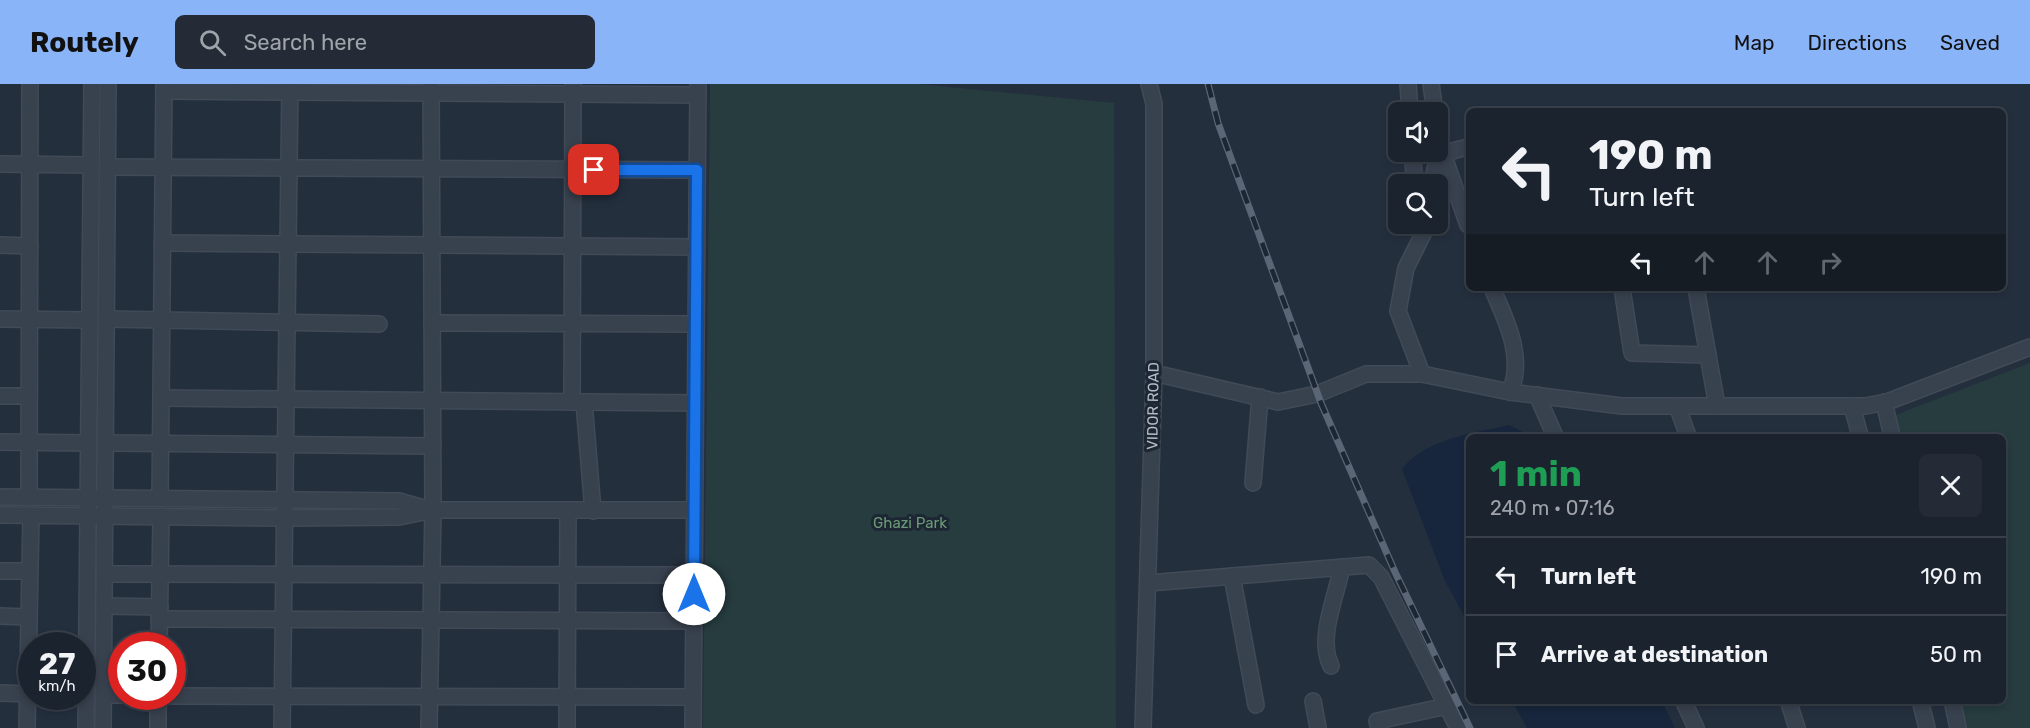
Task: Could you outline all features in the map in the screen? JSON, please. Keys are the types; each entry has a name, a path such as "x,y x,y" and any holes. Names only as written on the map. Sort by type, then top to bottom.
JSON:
{"street":[{"path":"29,497 30,84"},
{"path":"85,632 92,84"},
{"path":"103,728 107,498 108,84"},
{"name":"VIDOR ROAD","path":"1143,728 1154,372 1154,104 1149,84"},
{"path":"1408,84 1409,102"},
{"path":"1431,84 1434,102"},
{"path":"160,498 164,88 698,90 693,728"},
{"path":"282,728 290,88"},
{"path":"429,728 433,510 431,89"},
{"path":"573,89 572,324 578,402 593,511"},
{"path":"1448,153 1466,148"},
{"path":"1446,162 1466,219"},
{"path":"0,164 91,165"},
{"path":"107,167 697,170"},
{"path":"1422,374 1398,311 1406,268 1423,234"},
{"path":"162,243 697,247"},
{"path":"0,245 30,246"},
{"path":"1493,291 1514,345 1515,380 1510,392"},
{"path":"1622,291 1632,353 1708,355"},
{"path":"1697,291 1717,406"},
{"path":"0,319 89,320"},
{"path":"107,319 379,324"},
{"path":"432,323 696,324"},
{"path":"1154,372 1278,402 1317,394 1366,374 1422,374 1510,392 1622,406 1852,406 1884,402 2030,347"},
{"path":"1537,395 1554,434"},
{"path":"0,396 29,396"},
{"path":"1253,483 1260,397"},
{"path":"161,398 694,403"},
{"path":"1884,402 1892,434"},
{"path":"1677,406 1687,434"},
{"path":"1852,406 1859,434"},
{"path":"0,442 88,443"},
{"path":"107,443 433,446"},
{"path":"0,497 399,501 433,510"},
{"path":"0,515 285,518 399,517 433,510 693,510"},
{"path":"567,728 568,511"},
{"path":"28,632 31,515"},
{"path":"159,632 161,516"},
{"path":"1148,583 1369,565 1381,577 1458,728"},
{"path":"1331,666 1326,656 1325,633 1342,567"},
{"path":"0,572 29,572"},
{"path":"106,574 693,575"},
{"path":"1232,576 1256,705"},
{"path":"105,606 159,613 283,620 694,621"},
{"path":"0,616 28,616"},
{"path":"0,693 18,694"},
{"path":"186,696 693,697"},
{"path":"1313,701 1318,728"},
{"path":"1685,704 1696,728"},
{"path":"1789,704 1797,728"},
{"path":"1921,704 1927,728"},
{"path":"1953,704 1958,728"},
{"path":"1379,728 1377,721 1446,706"},
{"path":"27,728 28,710"},
{"path":"85,710 86,728"},
{"path":"158,728 159,710"}],"green space":[{"name":"Ghazi Park","path":"710,84 918,84 1114,103 1116,728 703,728"},
{"path":"2030,363 2030,728 1965,728 1959,704 2006,704 2006,434 1897,434 1893,416"}],"water":[{"path":"1509,425 1527,434 1470,434"},
{"path":"1466,435 1466,619 1445,581 1402,469 1424,451"},
{"path":"1514,704 1663,704 1675,728 1527,728"}],"railway":[{"path":"1208,84 1218,123 1321,403 1395,572 1470,728"}],"route":[{"path":"594,170 697,170 693,473 694,594"}]}
